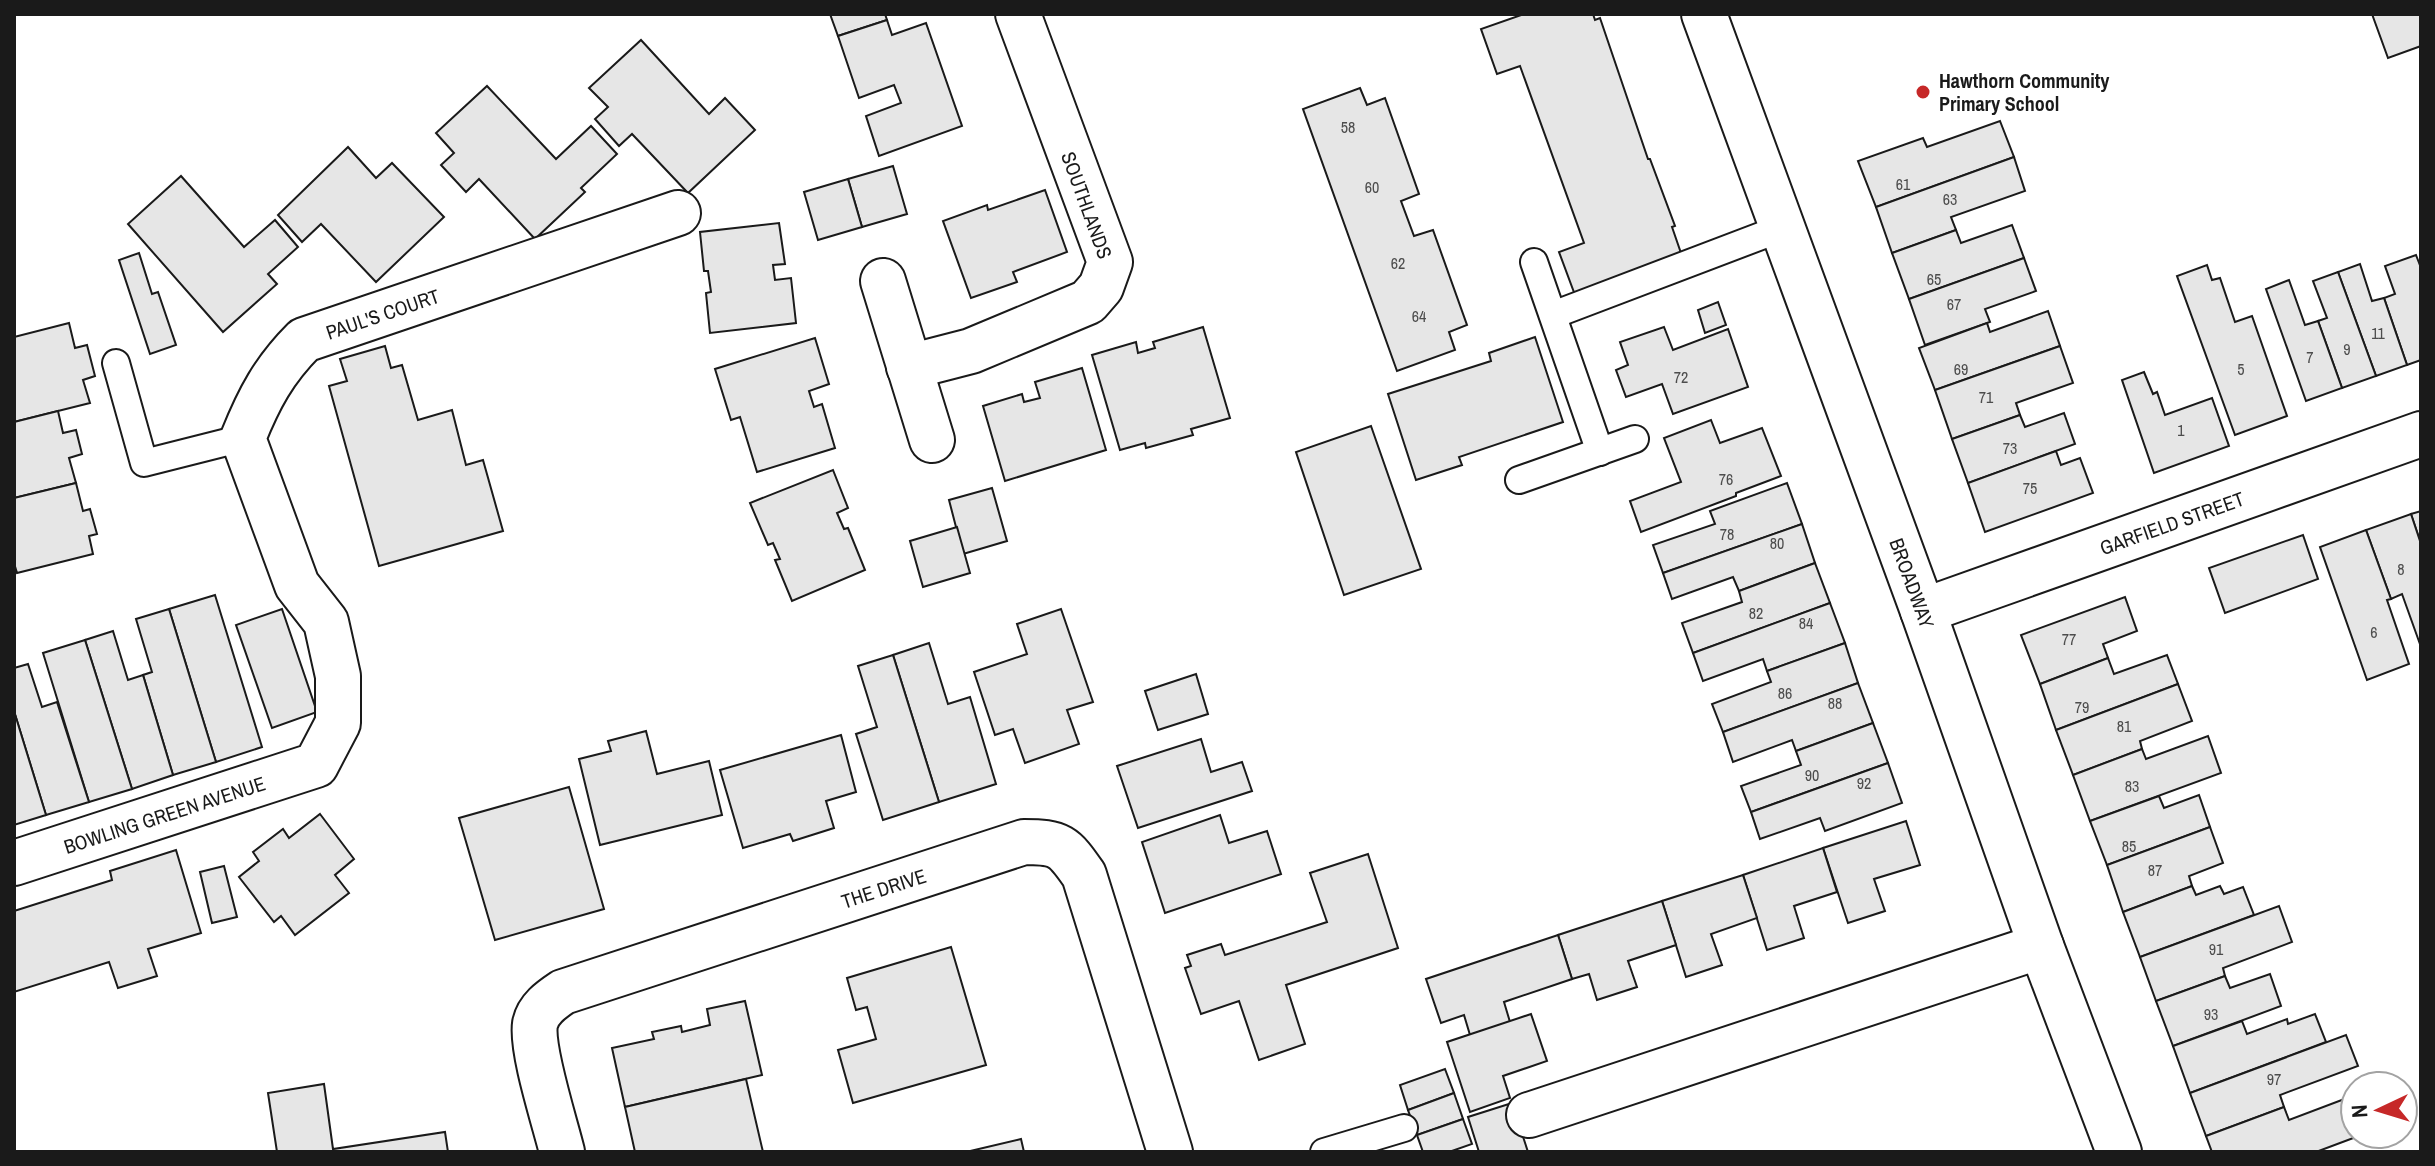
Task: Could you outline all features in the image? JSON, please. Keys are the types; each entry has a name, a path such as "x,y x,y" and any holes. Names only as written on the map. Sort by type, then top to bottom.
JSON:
{"street":[{"name":"SOUTHLANDS","path":"909,367 971,351 1088,302 1101,287 1110,262 1018,14"},
{"name":"BROADWAY","path":"1704,14 1923,611 2041,946 2119,1152"},
{"name":"PAUL'S COURT","path":"243,438 258,401 281,363 304,340 678,213"},
{"path":"883,281 932,440"},
{"name":"GARFIELD STREET","path":"1923,611 2421,434"},
{"name":"BOWLING GREEN AVENUE","path":"14,863 316,765 338,723 338,676 326,622 297,585 243,438"},
{"name":"THE DRIVE","path":"562,1152 536,1047 535,1023 544,1006 563,992 1024,842 1051,842 1070,854 1084,875 1170,1152"},
{"path":"1529,1115 2041,946"}],"lane":[{"path":"1553,315 1782,228"},
{"path":"1534,262 1600,452"},
{"path":"116,363 144,463 243,438"},
{"path":"1519,480 1635,439"},
{"path":"1324,1152 1404,1128"}],"building":[{"path":"830,14 885,14 887,20 838,36"},
{"path":"1524,14 1593,14 1595,20 1600,18 1648,159 1675,226 1672,227 1682,256 1575,295 1559,252 1584,243 1520,66 1497,74 1481,29"},
{"path":"2372,14 2421,14 2421,46 2388,58"},
{"path":"887,20 892,35 926,23 962,126 879,156 866,116 901,103 894,85 859,98 838,36"},
{"path":"641,40 709,114 725,98 755,130 688,193 632,134 619,146 595,119 608,107 589,88"},
{"path":"487,86 556,159 591,126 617,154 581,188 585,192 535,239 479,179 466,192 441,165 454,153 436,133"},
{"path":"1360,88 1367,105 1385,98 1419,194 1401,201 1414,236 1433,230 1467,325 1449,332 1455,350 1397,371 1303,109"},
{"path":"2000,121 2014,157 1876,207 1858,161 1923,138 1927,147"},
{"path":"348,147 376,178 392,163 444,217 376,282 321,224 302,242 278,215"},
{"path":"2014,157 2025,191 1951,217 1956,230 1892,253 1876,207"},
{"path":"893,166 907,214 862,227 848,179"},
{"path":"181,176 244,247 275,220 298,247 268,274 277,284 223,332 128,224"},
{"path":"848,179 862,227 818,240 804,192"},
{"path":"1045,190 1067,252 1013,272 1017,282 971,298 943,221 987,205 988,210"},
{"path":"779,223 785,264 773,265 775,280 791,278 796,323 710,333 706,293 711,292 708,271 704,271 700,232"},
{"path":"2012,225 2024,258 1909,299 1892,253 1956,230 1961,243"},
{"path":"139,253 152,294 158,292 176,345 150,354 119,260"},
{"path":"2416,255 2421,268 2421,360 2407,365 2384,298 2395,294 2385,266"},
{"path":"2024,258 2036,291 1985,309 1990,322 1925,345 1909,299"},
{"path":"2360,264 2372,301 2384,298 2407,365 2376,376 2338,272"},
{"path":"2207,265 2212,280 2220,278 2235,322 2252,316 2287,416 2235,435 2177,276"},
{"path":"2338,272 2376,376 2342,388 2318,321 2327,318 2313,281"},
{"path":"2289,280 2305,325 2318,321 2342,388 2306,401 2266,289"},
{"path":"1718,302 1726,325 1705,333 1698,310"},
{"path":"2048,311 2060,346 1935,390 1919,348 1987,323 1990,332"},
{"path":"69,323 75,348 87,345 95,376 83,380 90,403 14,422 14,337"},
{"path":"1203,327 1230,418 1191,429 1193,435 1146,448 1145,443 1120,450 1092,355 1136,342 1138,353 1155,348 1153,342"},
{"path":"1664,327 1673,350 1728,329 1748,387 1673,414 1662,384 1626,397 1616,370 1628,365 1620,342"},
{"path":"1535,337 1563,422 1459,457 1462,465 1416,480 1388,394 1491,361 1489,353"},
{"path":"815,338 829,384 809,391 814,407 822,404 835,448 757,472 740,417 731,420 715,369"},
{"path":"385,346 391,368 402,365 418,420 452,410 466,465 483,460 503,531 379,566 329,386 347,381 340,359"},
{"path":"2060,346 2073,383 2016,403 2020,415 1952,439 1935,390"},
{"path":"1082,368 1106,450 1005,481 983,406 1022,394 1024,402 1040,398 1035,382"},
{"path":"2144,372 2153,394 2157,392 2165,415 2212,398 2229,446 2154,473 2122,380"},
{"path":"58,411 63,433 76,430 82,454 69,458 76,483 14,498 14,422"},
{"path":"2064,413 2075,444 1968,483 1952,439 2020,415 2025,427"},
{"path":"1711,420 1720,443 1762,428 1781,476 1641,532 1630,501 1681,482 1664,438"},
{"path":"1371,426 1421,569 1344,595 1296,452"},
{"path":"2056,451 2061,465 2080,458 2093,493 1985,532 1968,483"},
{"path":"833,470 848,508 837,513 844,529 848,528 865,570 792,601 775,560 780,559 773,543 768,545 750,503"},
{"path":"76,483 83,511 90,509 97,534 89,536 93,554 17,573 14,563 14,498"},
{"path":"1787,483 1802,524 1663,573 1653,545 1715,524 1710,511"},
{"path":"992,488 1007,541 963,554 949,500"},
{"path":"2421,511 2421,544 2411,514"},
{"path":"2411,514 2421,544 2421,647 2402,594 2391,599 2366,530"},
{"path":"1802,524 1815,563 1739,591 1733,577 1672,599 1663,573"},
{"path":"957,527 970,573 923,587 910,541"},
{"path":"2366,530 2391,599 2387,600 2409,664 2367,680 2320,547"},
{"path":"2303,535 2318,579 2225,613 2209,568"},
{"path":"1815,563 1830,603 1693,653 1682,623 1742,602 1739,591"},
{"path":"215,595 262,747 216,762 169,609"},
{"path":"2125,597 2137,631 2103,644 2108,658 2040,684 2021,635"},
{"path":"1830,603 1845,643 1767,671 1763,659 1703,681 1693,653"},
{"path":"169,609 216,762 173,775 143,675 152,672 136,619"},
{"path":"282,609 317,712 272,728 236,625"},
{"path":"1061,609 1093,702 1067,710 1079,744 1025,763 1013,729 995,735 974,672 1027,654 1017,624"},
{"path":"113,631 128,680 143,675 173,775 132,789 85,640"},
{"path":"85,640 132,789 89,802 43,653"},
{"path":"929,643 948,704 970,697 996,784 939,802 893,655"},
{"path":"1845,643 1858,683 1723,732 1712,704 1771,682 1767,671"},
{"path":"893,655 939,802 883,820 856,734 877,727 858,666"},
{"path":"2167,655 2178,684 2056,730 2040,684 2108,658 2114,674"},
{"path":"28,664 42,707 57,702 89,802 46,815 14,711 14,668"},
{"path":"1196,674 1208,714 1158,730 1145,691"},
{"path":"1858,683 1873,723 1796,751 1792,740 1733,762 1723,732"},
{"path":"2178,684 2192,721 2140,741 2142,749 2073,775 2056,730"},
{"path":"14,711 46,815 14,825"},
{"path":"1873,723 1888,763 1751,812 1741,786 1801,765 1796,751"},
{"path":"646,731 657,774 709,761 722,815 600,845 579,759 611,751 608,741"},
{"path":"841,735 856,792 826,801 834,828 793,841 790,834 743,848 720,770"},
{"path":"2208,736 2221,773 2090,821 2073,775 2142,749 2146,759"},
{"path":"1201,739 1211,772 1242,762 1252,791 1138,828 1117,766"},
{"path":"1888,763 1902,803 1825,831 1820,818 1760,839 1751,812"},
{"path":"569,787 604,909 495,940 459,818"},
{"path":"2199,795 2210,827 2107,865 2090,821 2159,796 2164,808"},
{"path":"320,814 354,859 335,875 349,893 295,935 281,916 274,922 239,877 259,861 253,852 283,829 289,838"},
{"path":"1220,815 1229,843 1267,831 1281,874 1165,913 1142,842"},
{"path":"1906,821 1920,865 1874,879 1885,911 1848,923 1823,848"},
{"path":"2210,827 2223,863 2189,876 2192,886 2123,912 2107,865"},
{"path":"1823,848 1837,892 1794,906 1804,938 1767,950 1743,875"},
{"path":"176,850 201,933 148,949 157,976 118,988 109,962 14,992 14,911 112,880 110,871"},
{"path":"1368,854 1398,948 1286,985 1305,1044 1259,1060 1239,1001 1201,1014 1185,968 1191,966 1187,955 1221,944 1225,955 1327,922 1310,873"},
{"path":"224,866 237,917 212,923 200,872"},
{"path":"1743,875 1757,918 1711,934 1722,965 1686,977 1662,901"},
{"path":"2192,886 2196,895 2220,886 2224,894 2243,887 2254,915 2140,957 2123,912"},
{"path":"1662,901 1676,945 1628,961 1637,987 1597,1000 1589,974 1572,979 1558,935"},
{"path":"2279,906 2292,942 2223,968 2225,976 2156,1001 2140,957"},
{"path":"1558,935 1572,979 1504,1002 1510,1022 1470,1035 1464,1015 1441,1023 1426,979"},
{"path":"951,947 986,1065 853,1103 838,1050 876,1039 867,1007 856,1010 847,978"},
{"path":"2270,974 2281,1006 2173,1046 2156,1001 2225,976 2230,988"},
{"path":"745,1001 762,1075 625,1107 612,1048 654,1039 652,1032 681,1026 682,1032 710,1025 707,1009"},
{"path":"1531,1014 1547,1061 1503,1076 1510,1098 1470,1112 1447,1042"},
{"path":"2315,1014 2326,1042 2190,1093 2173,1046 2242,1021 2247,1034 2287,1019 2288,1024"},
{"path":"2346,1035 2358,1066 2339,1070 2339,1073 2280,1095 2284,1107 2206,1136 2190,1093"},
{"path":"1445,1069 1454,1093 1408,1110 1400,1085"},
{"path":"746,1079 763,1152 635,1152 625,1107"},
{"path":"324,1084 333,1149 445,1132 448,1152 277,1152 268,1093"},
{"path":"1454,1093 1463,1119 1417,1135 1408,1110"},
{"path":"2339,1101 2339,1143 2316,1152 2212,1152 2206,1136 2284,1107 2289,1120"},
{"path":"1512,1103 1528,1152 1479,1152 1468,1117"},
{"path":"1463,1119 1472,1144 1449,1152 1423,1152 1417,1135"},
{"path":"1021,1139 1024,1152 966,1152"}],"place":[{"name":"Hawthorn Community Primary School","path":"1923,92"}]}
